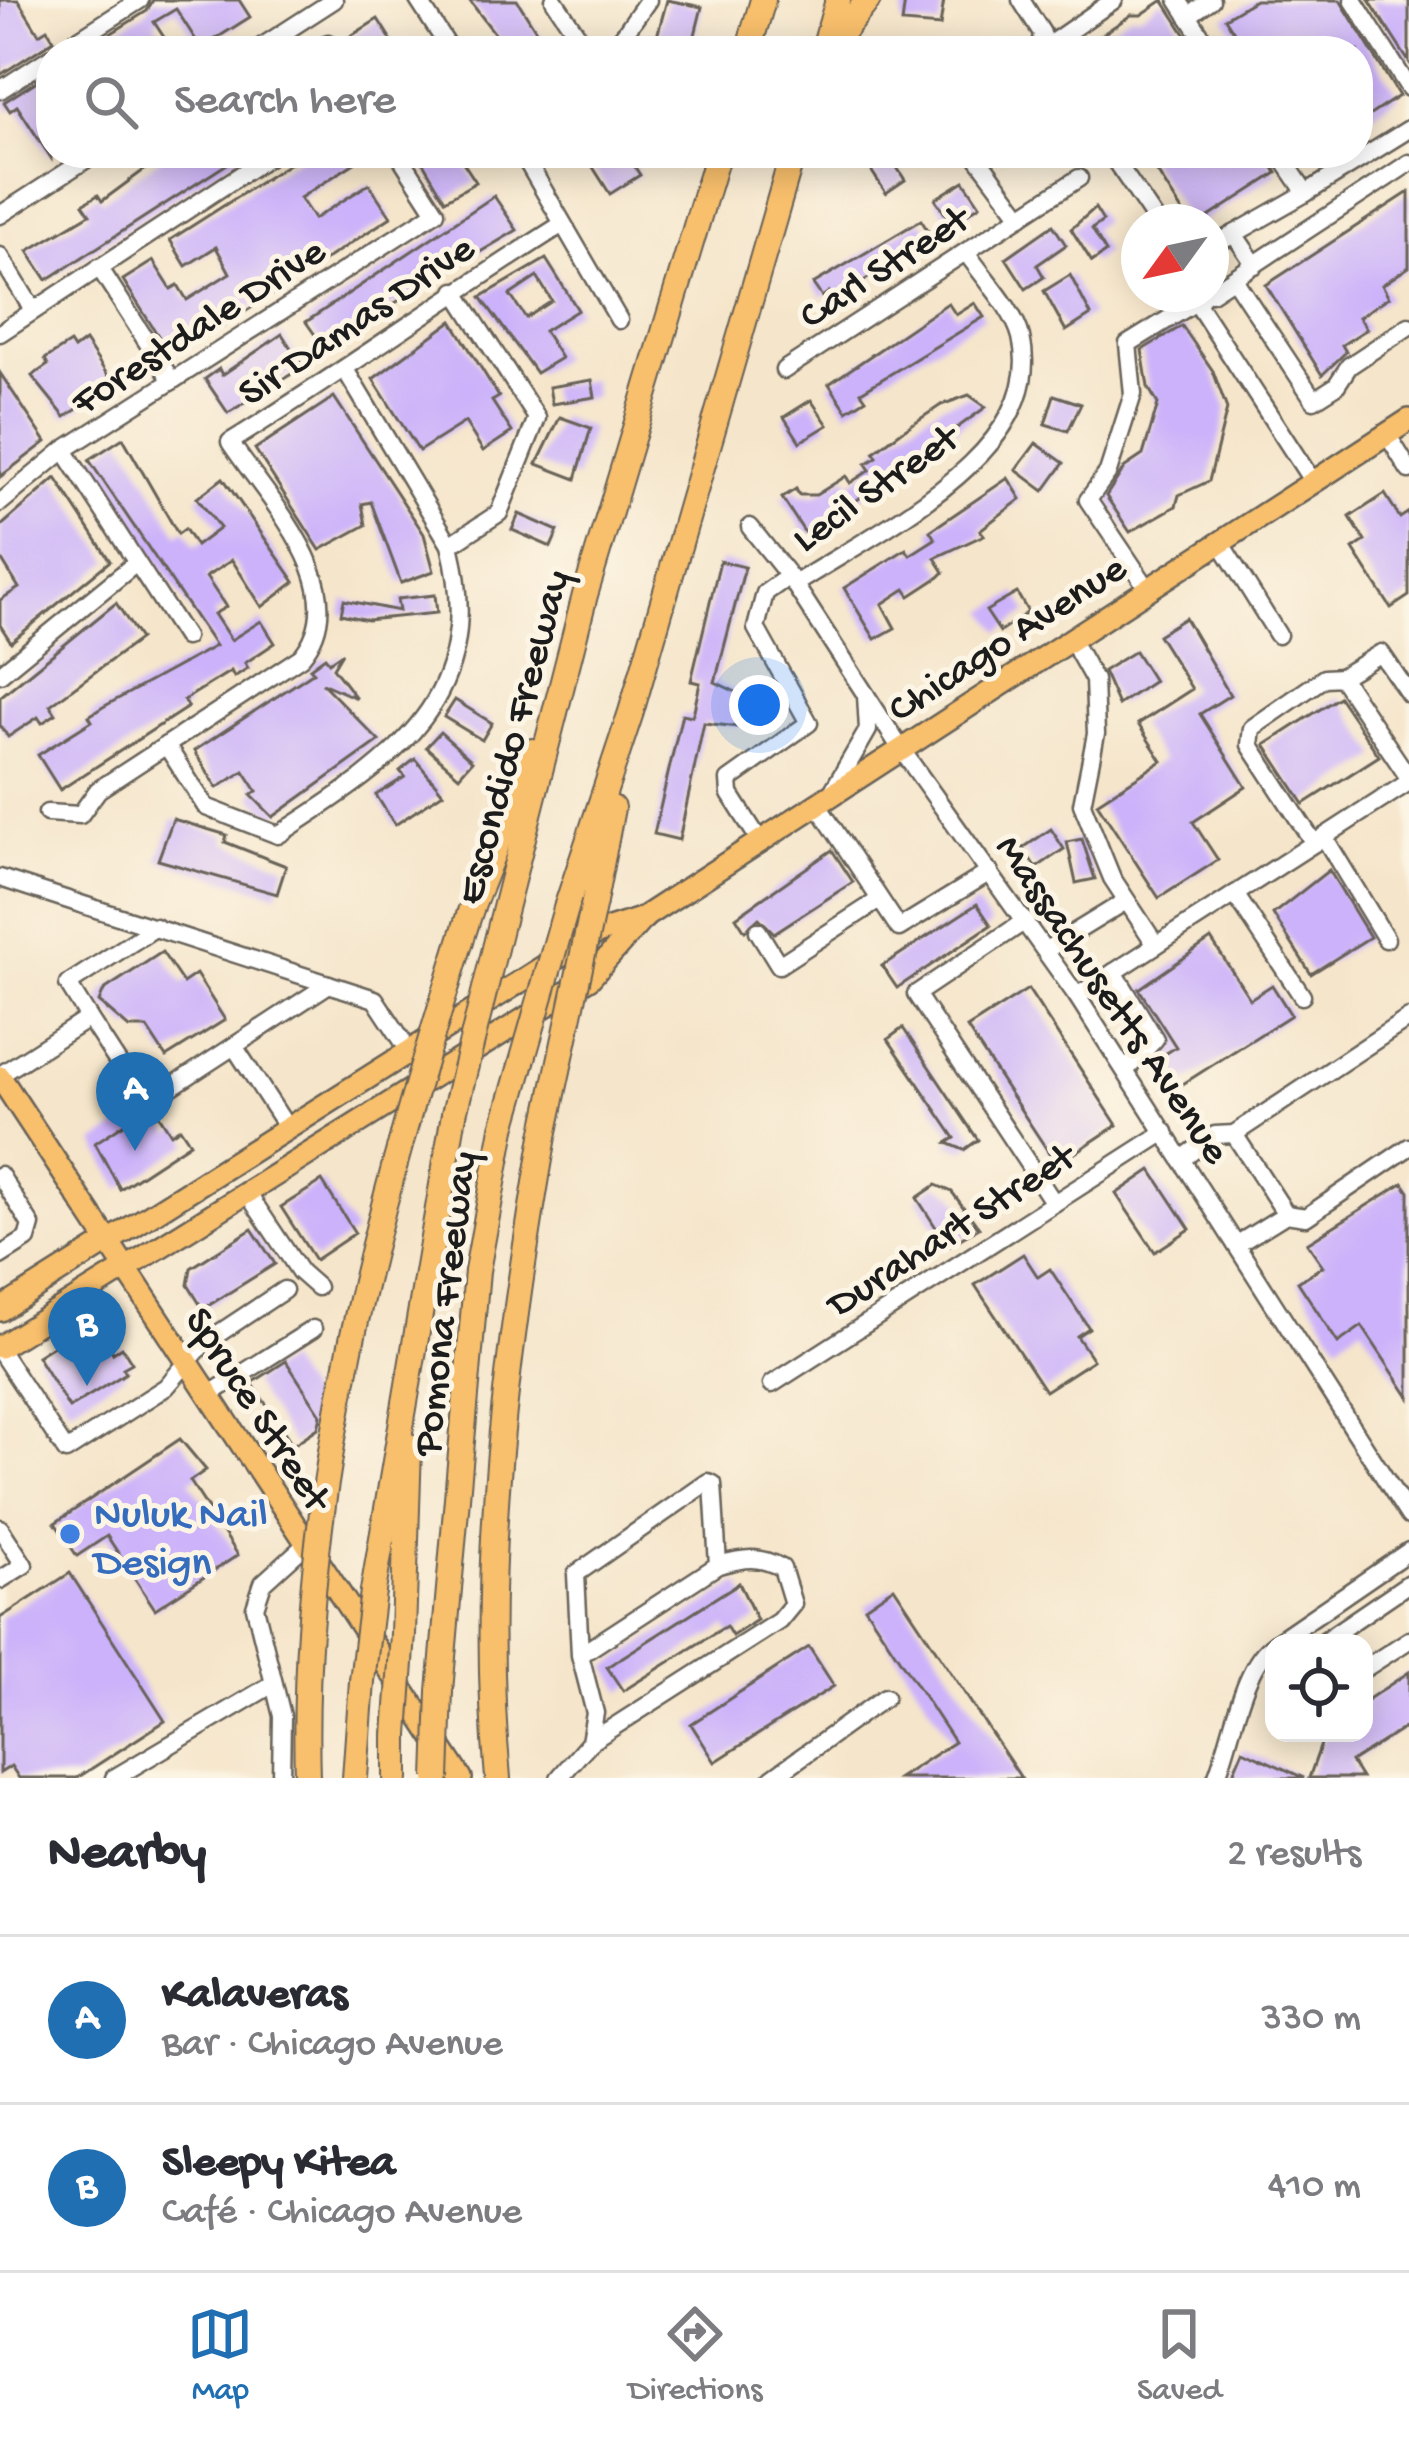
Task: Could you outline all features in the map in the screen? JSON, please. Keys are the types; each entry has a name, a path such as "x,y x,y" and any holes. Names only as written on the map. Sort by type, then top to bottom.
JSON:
{"highway":[{"path":"753,36 762,0"},
{"path":"829,36 838,0"},
{"path":"838,36 868,0"},
{"name":"Escondido Freeway","path":"413,1348 454,1114 502,920 561,689 714,168"},
{"path":"498,1778 493,1622 512,1327 544,1136 631,712 789,168"},
{"path":"307,1778 306,1636 329,1448 406,1131 470,912 496,835 561,689"},
{"name":"Pomona Freeway","path":"436,1778 477,1271 503,1128 567,905 631,712"},
{"path":"356,1778 373,1591 413,1348"},
{"name":"Pomona Freeway","path":"397,1778 413,1348"}],"main road":[{"name":"Chicago Avenue","path":"0,1349 590,978 644,917 1409,420"},
{"name":"Chicago Avenue","path":"0,1310 597,932 644,917"},
{"name":"Spruce Street","path":"0,1076 460,1778"}],"street":[{"path":"84,36 140,0"},
{"path":"278,36 334,0"},
{"path":"418,0 442,36"},
{"path":"554,0 578,36"},
{"path":"623,36 648,0"},
{"path":"1022,0 1042,36"},
{"path":"1061,36 1114,0"},
{"path":"1201,36 1183,8 1210,0"},
{"path":"1353,0 1409,88"},
{"path":"0,90 36,67"},
{"path":"1373,151 1409,129"},
{"path":"1229,281 1409,163"},
{"path":"0,215 73,168"},
{"path":"0,333 251,168"},
{"name":"Forestdale Drive","path":"0,503 64,451 436,212 408,168"},
{"path":"532,168 619,320"},
{"path":"985,168 1021,216"},
{"path":"1120,168 1145,204"},
{"path":"1289,168 1306,193"},
{"path":"1229,237 1346,168"},
{"name":"Carl Street","path":"784,370 1079,178"},
{"name":"Sir Damas Drive","path":"47,813 80,815 98,790 301,657 320,630 318,582 230,442 346,371 455,291 561,225"},
{"path":"1234,234 1255,265"},
{"name":"Lecil Street","path":"792,580 954,478 1009,422 1024,381 1021,334 966,252"},
{"path":"0,256 33,310"},
{"path":"99,267 172,381"},
{"path":"1234,278 1314,400 1336,386 1349,366 1409,326"},
{"path":"451,545 499,513 537,418 455,291"},
{"path":"1148,589 1088,500 1108,472 1132,394 1128,344 1179,312"},
{"path":"1214,312 1313,482"},
{"path":"166,745 206,807 278,835 366,778 419,728 448,674 459,602 451,545 346,371"},
{"path":"1387,434 1409,470"},
{"path":"64,451 185,637"},
{"name":"Massachusetts Avenue","path":"750,527 792,580 901,749 1077,995 1409,1516"},
{"path":"1220,542 1278,634"},
{"path":"0,674 136,563"},
{"path":"760,841 730,794 729,780 809,723 756,628 765,593 792,580"},
{"path":"1071,639 1094,680 1096,734 1082,804 1126,901 1156,945"},
{"path":"1386,939 1250,745 1252,728 1324,678 1341,677 1381,653 1409,694"},
{"path":"1077,995 1409,780 1341,677"},
{"path":"866,694 868,730 823,800 898,928 990,872"},
{"path":"0,878 375,999 408,1049"},
{"path":"1235,894 1302,996"},
{"path":"758,932 779,965 879,900"},
{"path":"1046,950 1126,901"},
{"path":"1025,921 916,994 1054,1203"},
{"path":"156,927 68,984 130,1081 165,1091 328,984"},
{"path":"1114,971 1155,1039 1126,1070"},
{"path":"0,1076 89,1018"},
{"path":"1182,1159 1215,1136 1234,1134 1409,1018"},
{"path":"234,1046 286,1126"},
{"name":"Durahart Street","path":"772,1384 1165,1132"},
{"path":"1234,1134 1286,1214"},
{"path":"1237,1245 1286,1214 1306,1217 1409,1147"},
{"path":"0,1175 31,1225 27,1239 0,1256"},
{"path":"246,1191 300,1272 317,1287"},
{"path":"0,1349 66,1451 147,1401 187,1367 203,1344 284,1290"},
{"path":"207,1396 313,1329"},
{"path":"590,1742 595,1713 580,1655 576,1574 585,1563 708,1482 717,1495 718,1565"},
{"path":"0,1528 24,1565 0,1580"},
{"path":"281,1778 282,1716 255,1607 263,1583 305,1545"},
{"path":"1288,1634 1409,1551"},
{"path":"559,1778 590,1742 778,1621 793,1604 782,1568 749,1556 718,1565 580,1655"},
{"path":"1335,1634 1409,1583"},
{"path":"1373,1663 1409,1640"},
{"path":"1216,1778 1236,1729 1251,1665 1265,1652"},
{"path":"114,1778 273,1684"},
{"path":"772,1778 885,1697"}],"building":[{"path":"0,0 18,0 39,34 47,29 51,36 36,36 36,52 0,75"},
{"path":"153,0 239,0 250,17 220,36 193,36 176,9 154,22 163,36 107,36 147,11"},
{"path":"469,0 517,0 540,36 497,36"},
{"path":"667,0 702,7 695,36 657,36"},
{"path":"905,0 944,0 940,26 902,23"},
{"path":"1163,0 1186,36 1100,36 1131,15 1141,15"},
{"path":"1255,0 1340,0 1362,36 1236,36 1225,18"},
{"path":"1369,0 1409,0 1409,62"},
{"path":"378,19 389,36 351,36"},
{"path":"1373,54 1399,96 1373,113"},
{"path":"36,82 36,135 17,106 10,111 4,102"},
{"path":"147,168 221,168 47,280 28,251 90,214 83,204 98,195 102,201"},
{"path":"283,168 347,168 300,198 314,219 369,184 391,217 223,326 220,320 169,353 123,280 153,261 171,289 178,285 187,300 230,273 216,247 186,266 170,240"},
{"path":"426,168 467,168 476,182 445,200"},
{"path":"594,168 636,168 640,175 610,194"},
{"path":"870,168 897,168 905,180 886,193"},
{"path":"1155,168 1274,168 1277,173 1229,204 1178,204"},
{"path":"964,181 980,205 952,224 935,199"},
{"path":"1409,192 1409,267 1382,285 1389,297 1359,317 1367,329 1342,345 1346,352 1322,375 1266,285"},
{"path":"494,196 517,230 323,346 306,322"},
{"path":"1095,208 1103,221 1092,229 1106,252 1092,262 1071,229"},
{"path":"921,220 932,237 834,300 829,292 822,297 813,284"},
{"path":"1053,225 1066,245 1037,265 1044,277 1026,289 1006,258"},
{"path":"546,259 578,310 544,331 561,358 536,373 481,297","holes":["537,277 552,301 526,318 510,295"]},
{"path":"1070,275 1091,315 1066,331 1044,291"},
{"path":"948,303 956,315 975,303 984,317 861,392 866,399 847,411 829,384"},
{"path":"452,321 499,397 492,401 512,432 483,451 465,422 419,451 373,379"},
{"path":"1182,326 1213,371 1227,409 1209,481 1179,495 1176,506 1130,532 1106,496 1125,467 1143,455 1158,404 1148,387 1142,350"},
{"path":"282,334 303,367 228,413 205,379 219,369 222,375"},
{"path":"85,341 114,385 65,417 32,376 48,365 45,359 70,343 74,349"},
{"path":"0,373 46,442 0,477"},
{"path":"592,380 595,397 552,404 549,387"},
{"path":"969,395 986,407 807,536 782,498 796,489 799,495 816,495 846,476 850,483 870,470 866,464 877,457 874,452 902,431 941,405"},
{"path":"1054,395 1081,404 1068,431 1045,424"},
{"path":"334,397 424,534 434,571 401,583 371,502 362,504 366,525 320,550 255,449"},
{"path":"811,400 828,425 800,442 784,417"},
{"path":"560,417 591,428 576,479 537,464"},
{"path":"123,438 178,534 185,529 196,546 220,528 197,498 223,478 295,582 262,607 232,560 206,577 226,607 214,614 231,640 261,621 275,643 245,663 248,668 234,677 231,671 184,700 188,707 60,790 38,755 92,721 89,716 103,707 215,646 89,460"},
{"path":"1036,443 1064,463 1044,491 1016,470"},
{"path":"56,478 110,561 11,642 0,625 0,600 19,588 0,557 0,527"},
{"path":"1008,478 1021,499 980,530 984,535 935,558 944,572 939,577 910,596 905,589 882,604 895,628 875,639 844,588 906,549 910,555 935,539 930,531"},
{"path":"1385,494 1400,518 1409,512 1409,596 1391,608 1353,549 1365,541 1350,517"},
{"path":"519,514 558,531 551,547 512,530"},
{"path":"720,561 745,567 715,682 738,693 736,701 744,703 738,727 704,723 679,840 654,834 682,714 692,716 694,710 700,683 691,681"},
{"path":"1017,593 1028,612 1000,632 986,611"},
{"path":"435,595 437,613 367,620 341,614 344,600 399,611 397,599"},
{"path":"116,603 140,639 50,705 56,714 42,723 38,717 8,737 0,725 0,697"},
{"path":"1185,618 1230,695 1200,714 1246,787 1193,822 1218,860 1159,898 1097,803 1162,761 1138,724 1192,689 1158,635"},
{"path":"1135,651 1154,681 1118,705 1103,671"},
{"path":"342,653 333,668 356,698 322,683 379,741 273,817 251,795 257,791 244,771 217,788 194,751 314,672 310,668 325,657 329,662"},
{"path":"1339,697 1379,756 1304,804 1265,745"},
{"path":"455,700 492,723 482,740 444,717"},
{"path":"440,732 472,761 459,776 426,747"},
{"path":"415,759 443,793 395,825 376,795 405,777 400,771"},
{"path":"173,819 227,835 225,842 286,866 277,894 158,860"},
{"path":"1051,829 1064,849 1036,868 1023,848"},
{"path":"1082,839 1095,879 1076,883 1067,842"},
{"path":"832,850 853,882 774,933 759,918 745,931 736,917"},
{"path":"1329,870 1370,937 1311,974 1273,914"},
{"path":"977,904 991,925 897,988 882,966"},
{"path":"1211,939 1250,999 1272,985 1291,1015 1175,1089 1157,1059 1176,1047 1139,989"},
{"path":"162,952 183,983 196,974 225,1020 166,1057 147,1028 129,1028 99,1002 104,990"},
{"path":"1028,989 1117,1125 1057,1165 967,1028"},
{"path":"903,1028 978,1140 964,1150 947,1143 955,1138 888,1039"},
{"path":"145,1110 150,1117 157,1112 171,1134 180,1128 190,1143 120,1189 95,1143"},
{"path":"1151,1170 1190,1229 1155,1252 1116,1194"},
{"path":"322,1181 355,1233 315,1260 281,1207"},
{"path":"1403,1183 1409,1192 1409,1397 1362,1326 1338,1343 1298,1282 1323,1266 1307,1243"},
{"path":"936,1185 952,1192 979,1228 948,1246 917,1198"},
{"path":"252,1229 275,1264 203,1309 188,1285 191,1268"},
{"path":"1023,1254 1038,1277 1050,1269 1089,1328 1077,1336 1093,1360 1045,1391 975,1285"},
{"path":"84,1326 101,1348 108,1344 113,1353 122,1347 132,1363 123,1368 126,1373 69,1408 37,1356"},
{"path":"286,1361 321,1415 318,1428 293,1445 252,1383"},
{"path":"180,1439 206,1470 190,1481 238,1555 155,1609 107,1536 77,1556 55,1523"},
{"path":"70,1573 165,1721 77,1778 19,1778 11,1766 0,1773 0,1618"},
{"path":"739,1583 757,1620 732,1636 726,1626 623,1691 607,1667"},
{"path":"894,1587 1021,1778 899,1778 954,1742 865,1607"},
{"path":"809,1647 834,1686 715,1762 691,1724"},
{"path":"1409,1672 1409,1725 1351,1762 1361,1778 1309,1778 1322,1742 1373,1742 1373,1696"},
{"path":"1243,1750 1304,1778 1231,1778"}],"place":[{"name":"Kalaveras","path":"135,1151"},
{"name":"Sleepy Kitea","path":"87,1386"},
{"name":"Nuluk Nail Design","path":"70,1534"}]}
